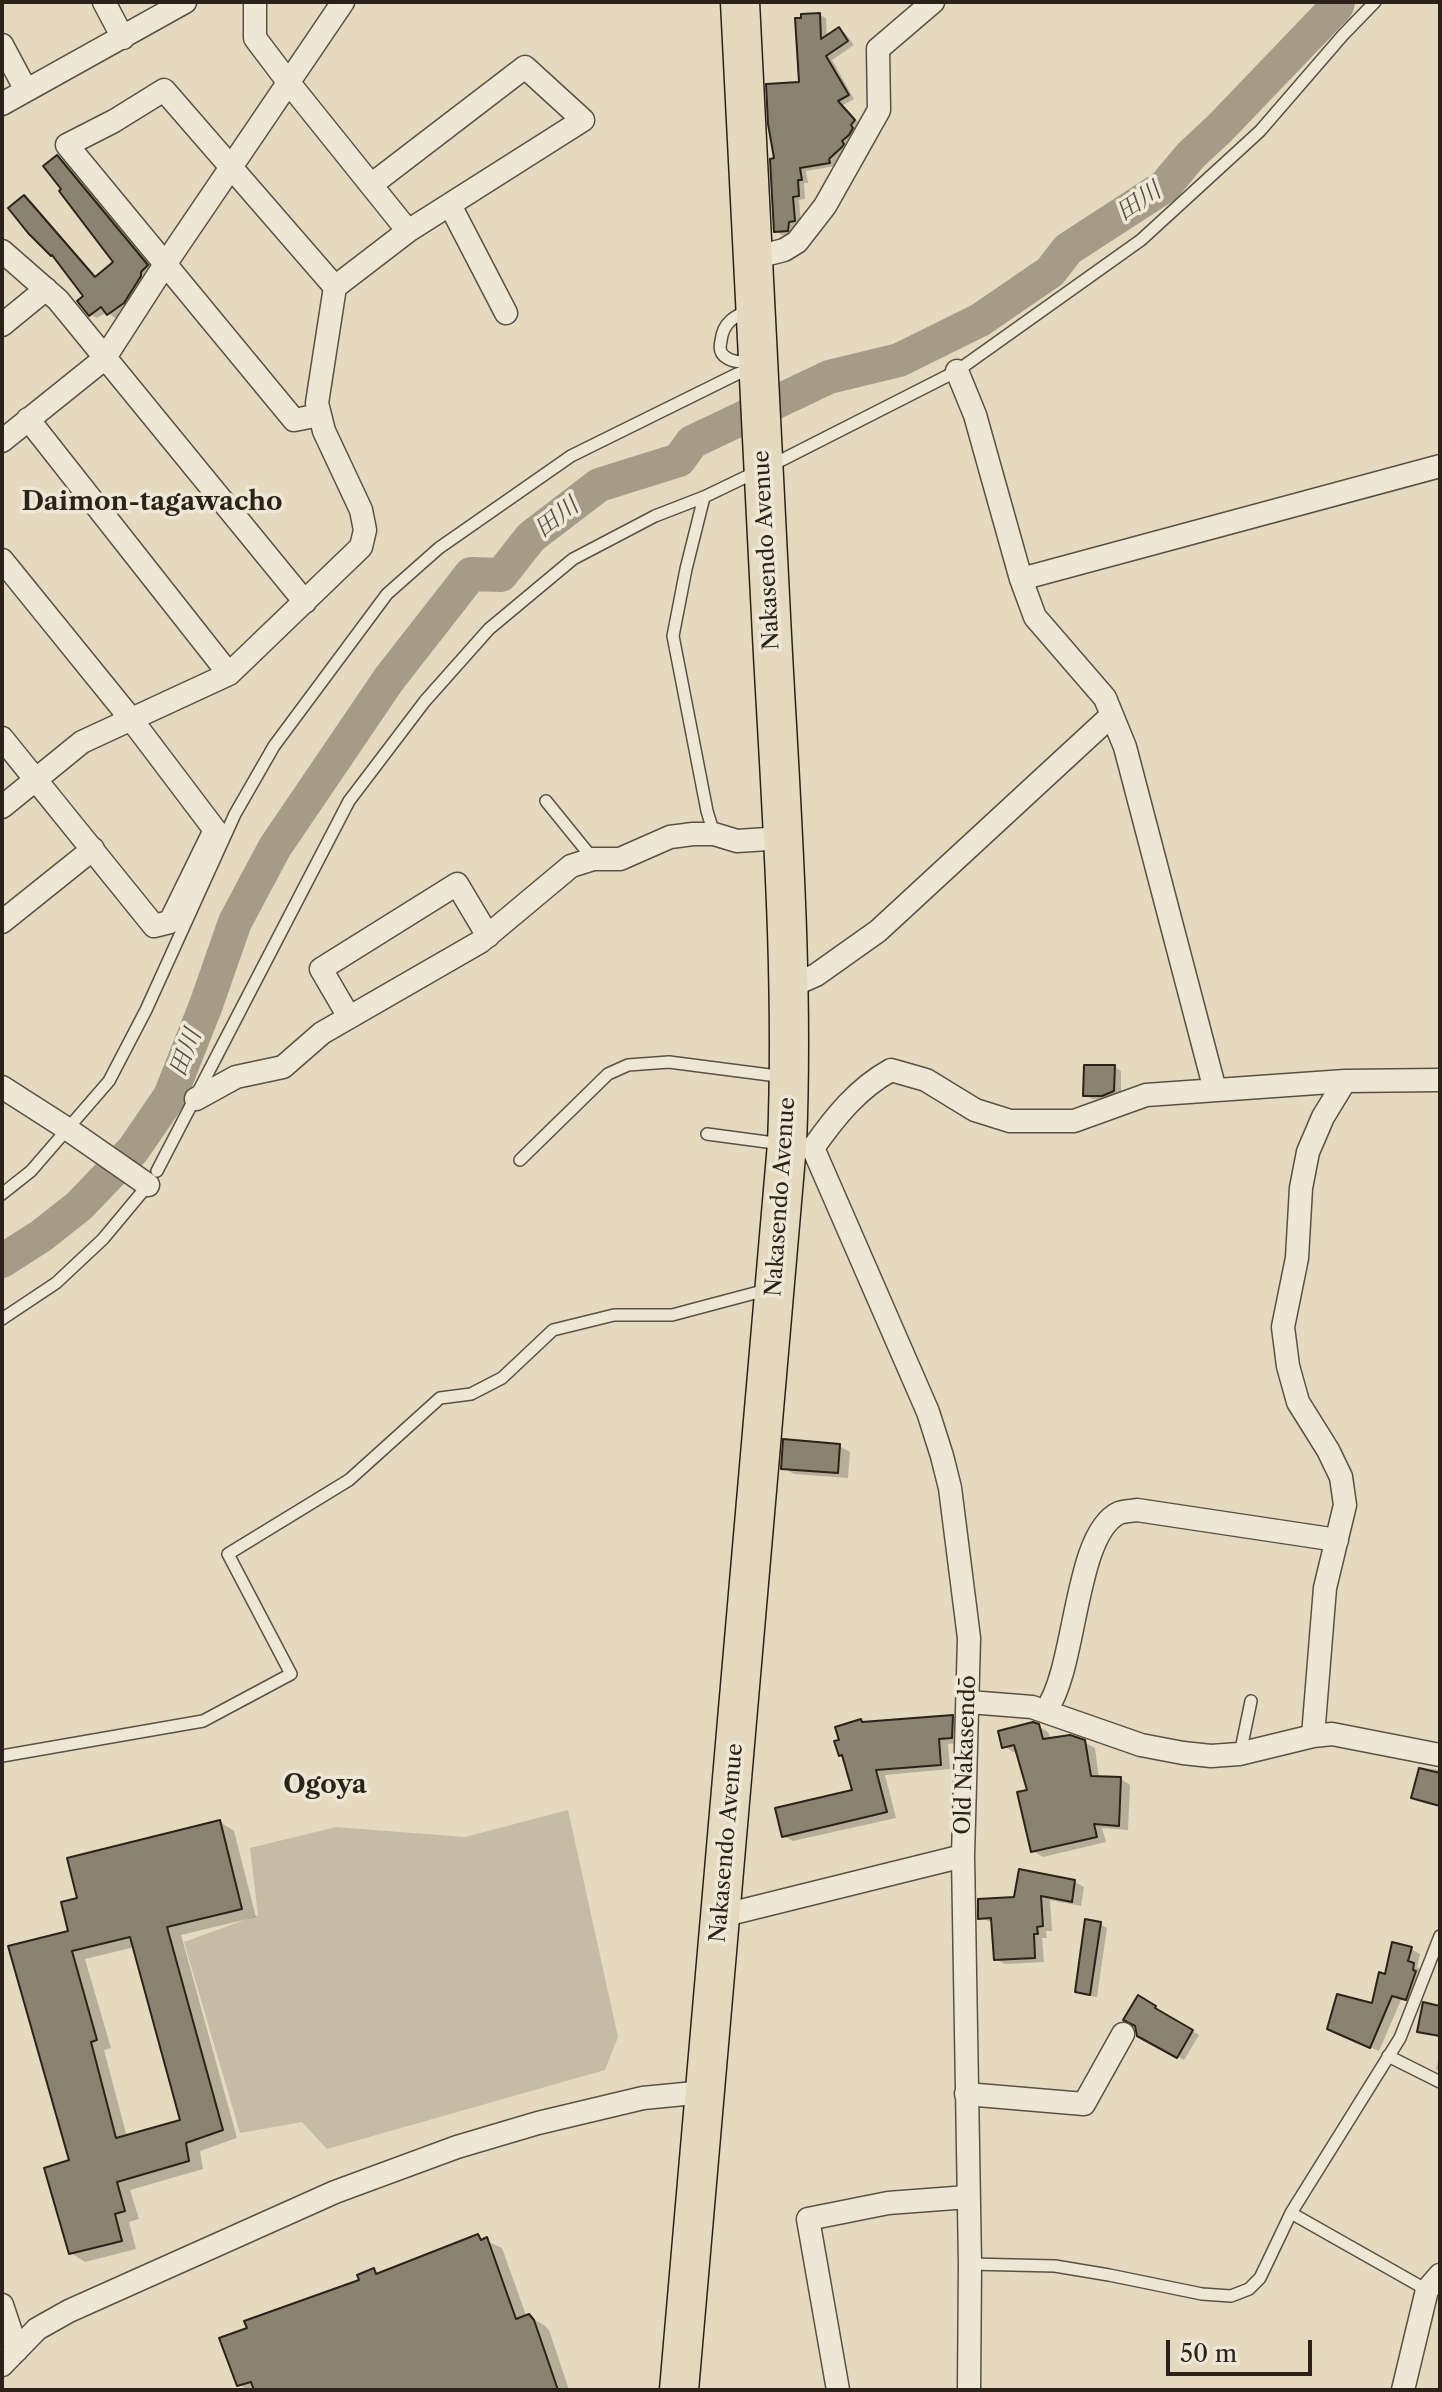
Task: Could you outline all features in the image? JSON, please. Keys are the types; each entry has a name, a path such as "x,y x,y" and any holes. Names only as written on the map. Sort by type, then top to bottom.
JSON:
{"highway":[{"name":"Nakasendo Avenue","path":"679,2390 774,1287 800,1146 789,1078 783,838 740,2"}],"street":[{"path":"104,2 123,38"},
{"path":"2,104 185,2"},
{"path":"255,2 255,38 408,231"},
{"path":"2,441 104,359 343,2"},
{"path":"753,258 784,250 797,242 825,206 879,110 878,49 933,2"},
{"path":"2,45 26,90"},
{"path":"2,807 82,742 229,674 361,547 365,530 361,510 324,431 317,403 335,287 408,231 583,120 525,67 371,185"},
{"path":"320,415 294,420 67,145 164,90 335,287"},
{"path":"450,205 506,313"},
{"path":"2,251 46,289 305,602"},
{"path":"2,325 46,289"},
{"path":"957,371 975,415 1021,579 1035,617 1105,698 1125,747 1215,1090"},
{"path":"28,419 229,674"},
{"path":"1021,579 1440,466"},
{"path":"2,560 131,719 215,830 170,922 154,926 2,738"},
{"path":"789,987 816,975 878,931 1112,715"},
{"path":"196,1099 236,1077 283,1067 322,1033 488,936 571,866 593,859 620,859 670,837 714,834 737,841 783,838"},
{"path":"2,922 93,849"},
{"path":"349,1017 321,969 457,884 488,936"},
{"path":"800,1146 852,1098 891,1070 926,1080 975,1110 1010,1121 1074,1121 1146,1095 1345,1081 1440,1080"},
{"path":"1313,1736 1325,1588 1345,1505 1341,1477 1298,1402 1288,1366 1283,1327 1297,1258 1301,1188 1308,1152 1323,1117 1345,1081"},
{"path":"2,1087 149,1178"},
{"name":"Old Nakasendō","path":"800,1146 905,1357 942,1456 950,1488 965,1594 969,1638 963,1856 970,2264 969,2390"},
{"path":"1046,1710 1055,1698 1069,1648 1087,1562 1098,1536 1119,1513 1137,1510 1337,1540"},
{"path":"969,1702 1046,1710 1141,1745 1197,1755 1239,1754 1332,1734 1440,1755"},
{"path":"721,1916 963,1856"},
{"path":"966,2094 1084,2104 1123,2034"},
{"path":"10,2358 37,2329 69,2311 335,2192 457,2147 538,2123 643,2098 705,2092"},
{"path":"838,2390 808,2219 888,2203 968,2197"},
{"path":"1403,2390 1434,2282"},
{"path":"2,2305 10,2358"}],"lane":[{"path":"2,1319 56,1283 103,1239 149,1178 196,1099 349,801 425,701 489,629 573,559 655,516 704,497 957,371 1141,240 1260,131 1375,2"},
{"path":"2,1194 31,1171 109,1081 146,1010 235,814 274,746 387,594 439,548 571,456 737,374 758,368"},
{"path":"704,497 673,636 714,834"},
{"path":"546,801 593,859"},
{"path":"520,1160 608,1074 628,1065 669,1062 789,1078"},
{"path":"707,1134 800,1146"},
{"path":"2,1756 203,1721 291,1674 228,1554 349,1480 440,1398 471,1394 502,1378 553,1330 614,1315 672,1315 774,1287"},
{"path":"1239,1754 1251,1701"},
{"path":"970,2264 1055,2266 1202,2294 1231,2296 1249,2289 1260,2278 1291,2213 1400,2038 1440,1936"},
{"path":"1388,2056 1440,2082"},
{"path":"1291,2213 1434,2282"}],"shaded area":[{"path":"568,1810 618,2037 605,2070 327,2149 302,2122 240,2133 184,1942 258,1915 250,1848 336,1827 465,1837"}],"building":[{"path":"820,13 821,39 839,27 848,41 826,56 849,95 838,101 855,120 849,135 842,141 842,147 829,159 830,163 800,168 802,180 798,180 799,196 793,197 795,221 789,222 788,231 774,232 770,159 774,158 766,84 799,82 795,18 801,18 801,14"},
{"path":"57,155 148,265 124,303 107,315 101,307 89,316 77,301 83,296 52,255 28,233 8,208 24,195 95,277 113,262 43,166"},
{"path":"1084,1065 1115,1065 1114,1091 1102,1096 1083,1096"},
{"path":"783,1439 840,1444 838,1473 781,1469"},
{"path":"953,1715 952,1738 939,1739 941,1765 876,1770 887,1812 782,1837 775,1808 852,1790 842,1755 839,1756 834,1741 839,1740 835,1727 861,1719 862,1722"},
{"path":"1033,1722 1039,1724 1043,1739 1070,1735 1085,1740 1091,1776 1121,1777 1119,1826 1094,1824 1097,1837 1031,1852 1017,1792 1027,1790 1014,1745 1002,1748 998,1731"},
{"path":"1419,1768 1440,1773 1440,1806 1411,1798"},
{"path":"220,1820 242,1909 167,1927 223,2130 186,2143 189,2161 117,2182 125,2211 115,2214 122,2241 69,2254 44,2168 69,2160 8,1946 68,1931 61,1902 77,1898 67,1858","holes":["130,1937 180,2120 116,2138 91,2042 97,2040 72,1951"]},
{"path":"1019,1869 1075,1880 1072,1902 1041,1896 1043,1926 1037,1927 1038,1934 1034,1934 1035,1958 994,1960 991,1918 978,1919 978,1899 1014,1897"},
{"path":"1085,1919 1101,1922 1090,1995 1075,1992"},
{"path":"1392,1942 1412,1947 1408,1961 1414,1963 1413,1970 1416,1971 1406,2000 1392,1996 1370,2048 1327,2029 1337,1994 1372,2003 1379,1972 1385,1974"},
{"path":"1138,1995 1193,2030 1177,2058 1137,2036 1135,2026 1123,2020"},
{"path":"1423,2002 1440,2006 1440,2036 1417,2032"},
{"path":"478,2234 481,2240 487,2237 516,2319 529,2314 534,2320 558,2390 254,2390 251,2382 237,2386 219,2338 247,2328 244,2321 359,2280 357,2275 374,2268 376,2274"}],"waterway":[{"name":"田川","path":"2,1261 79,1206 133,1150 170,1096 235,922 275,847 389,679 471,574 501,575 531,537 599,485 679,460 692,442 829,377 899,360 980,320 1050,272 1068,249 1165,186 1338,2"}],"district":[{"name":"Daimon-tagawacho","path":"152,502"},
{"name":"Ogoya","path":"325,1785"}]}
